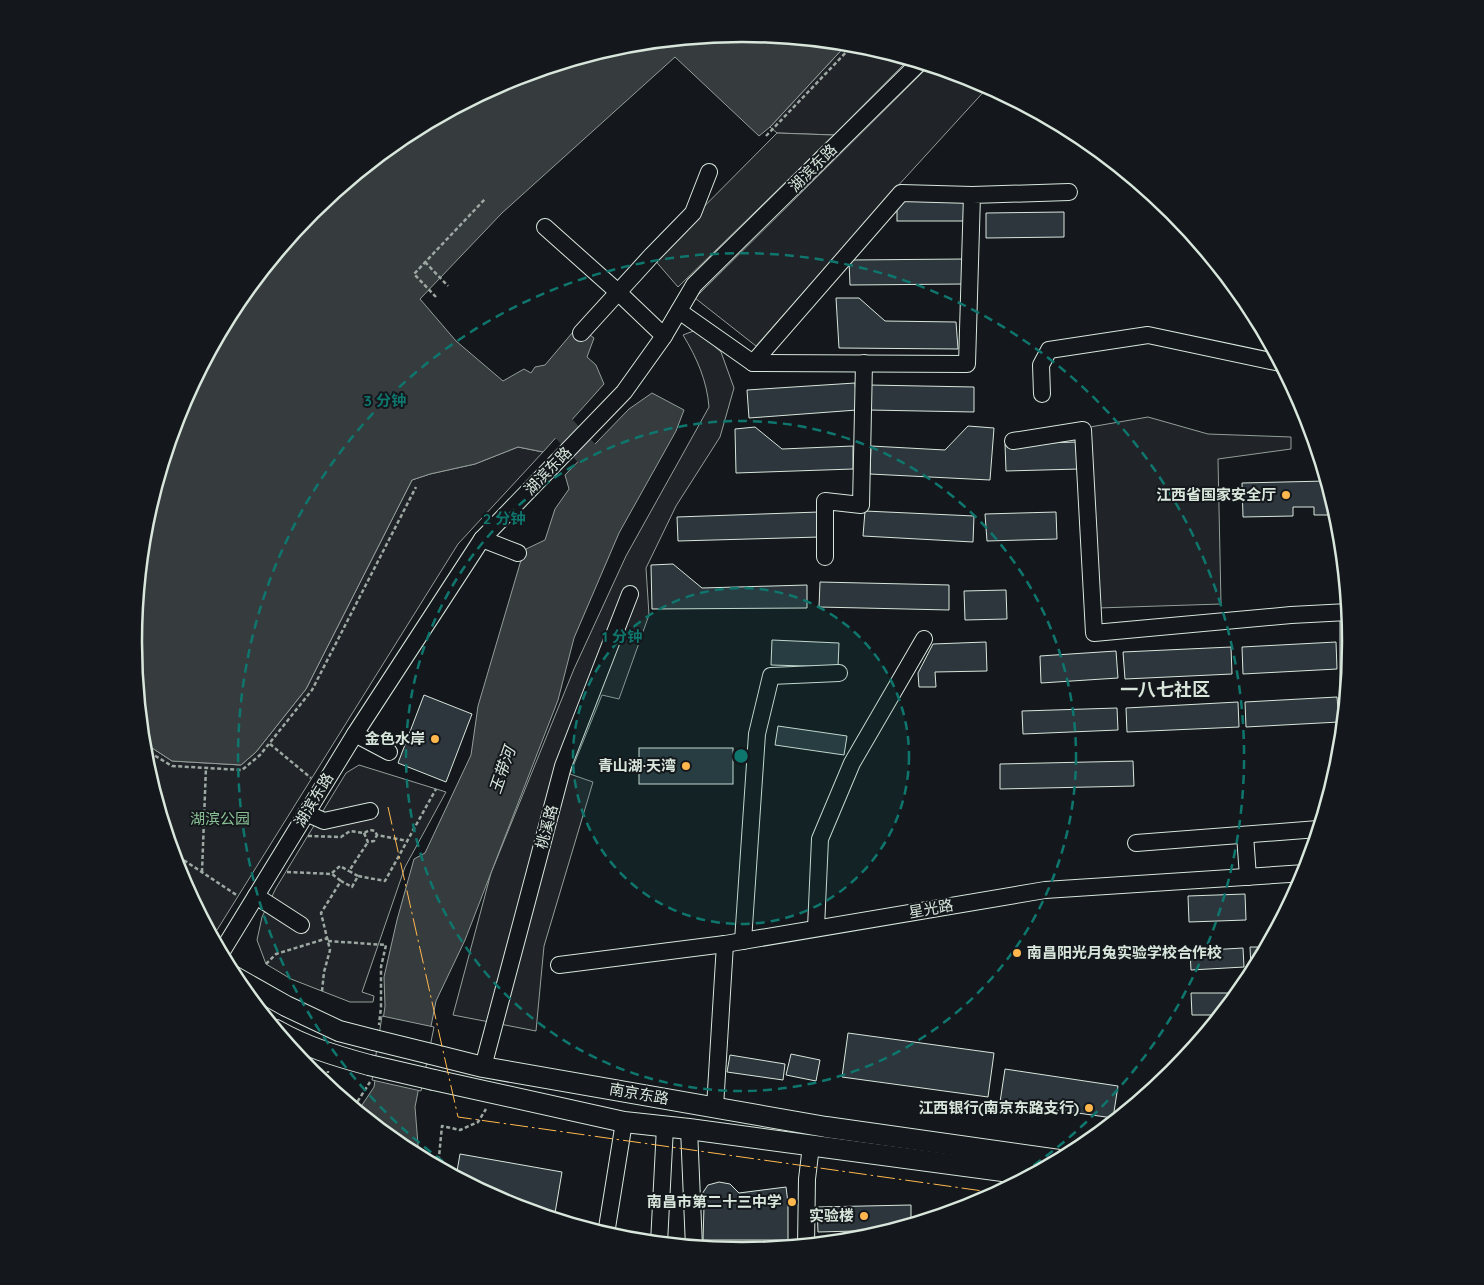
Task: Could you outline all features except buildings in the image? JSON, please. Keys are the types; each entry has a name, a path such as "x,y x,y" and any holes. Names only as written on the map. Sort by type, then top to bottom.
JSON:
{"main road":[{"name":"南京东路","path":"250,986 286,1006 339,1031 377,1033 431,1054 483,1067 826,1127 1048,1158"},
{"name":"南京东路","path":"292,1039 371,1070 434,1080 624,1122 1021,1174"}],"street":[{"name":"湖滨东路","path":"225,947 355,734 482,539 624,392 664,336 694,285 914,68"},
{"path":"581,333 693,213 709,172"},
{"path":"753,363 901,193 972,196 1069,192"},
{"path":"679,311 753,363 968,364 972,196"},
{"path":"544,227 619,293 664,336"},
{"path":"1042,394 1040,365 1049,350 1148,336 1272,361"},
{"path":"825,557 825,502 861,505 864,363"},
{"path":"1013,441 1083,430 1094,633 1291,615 1341,612"},
{"path":"482,539 518,553"},
{"name":"桃溪路","path":"483,1067 563,766 630,594"},
{"path":"816,928 820,839 852,763 924,639"},
{"path":"743,941 757,734 771,676 839,673"},
{"path":"355,734 389,752"},
{"path":"306,812 324,821 370,811"},
{"path":"1136,843 1312,830"},
{"path":"1245,835 1248,877"},
{"name":"星光路","path":"559,965 725,944 1046,890 1295,874"},
{"path":"253,900 301,925"},
{"path":"715,1107 725,944"},
{"path":"607,1227 624,1122"},
{"path":"659,1236 665,1127"},
{"path":"689,1129 694,1240"},
{"path":"806,1238 807,1179 811,1146"}],"path":[{"path":"766,136 846,52"},
{"path":"436,297 414,274 485,199"},
{"path":"425,262 448,286"},
{"path":"153,754 172,766 242,770 260,755 312,690 416,487"},
{"path":"270,744 322,787"},
{"path":"202,872 206,768"},
{"path":"332,874 340,866 358,876 385,880 436,789"},
{"path":"307,836 342,837 350,831 364,833 370,830 375,831 377,835 408,841"},
{"path":"364,833 368,842"},
{"path":"349,870 368,842 374,841 377,835"},
{"path":"183,860 253,900"},
{"path":"285,872 332,874 341,882 352,887 358,876"},
{"path":"322,991 324,972 330,950 321,913 341,882"},
{"path":"266,964 276,954 328,940 386,945 381,967 381,1007 377,1033"},
{"path":"357,1102 368,1087 371,1070"},
{"path":"439,1160 442,1126 460,1130 478,1122 486,1108 488,1093"}],"green space":[{"path":"840,51 903,65 834,135 777,133 770,127"},
{"path":"924,71 983,93 756,346 695,298"},
{"path":"696,330 721,352 734,388 720,437 676,506 646,568 649,615 619,699 602,695 570,774 593,782 544,946 536,1031 453,1015 491,873 574,669 626,556 709,407 706,388 700,370 693,352 683,335"},
{"path":"1148,417 1208,434 1291,437 1291,449 1218,459 1221,604 1098,608 1090,427"},
{"name":"湖滨公园","path":"518,447 543,452 458,544 216,930 188,872 174,835 162,798 152,748 172,761 241,765 256,752 306,689 412,480 475,464"},
{"path":"359,765 446,792 405,867 362,992 374,996 373,1002 350,1002 291,979 266,964 257,940 262,917 276,888 346,773"}],"shaded area":[{"path":"777,133 834,135 678,287 653,258"}],"water":[{"path":"742,42 781,44 840,51 770,127 759,136 675,57 502,213 420,299 456,341 503,381 524,369 531,373 535,367 545,365 578,326 594,338 587,357 596,365 604,384 543,452 518,447 475,464 412,480 306,689 256,752 241,765 172,761 152,748 143,682 143,603 147,564 162,487 188,413 222,342 266,277 318,218 346,191 377,166 442,123 477,104 549,74 625,54 703,44"},
{"path":"652,393 684,410 676,431 619,533 574,638 558,700 465,940 436,1001 415,1107 418,1147 361,1106 374,1087 385,1006 384,977 414,859 425,853 471,755 478,706 524,550 545,540 555,509 569,489 565,475 629,409"}],"pier":[{"path":"382,1016 434,1027 421,1091 372,1080"}],"waterway":[{"name":"玉带河","path":"554,418 605,473 603,478"}],"power":[{"path":"388,807 458,1117 985,1191"}],"place":[{"name":"江西省国家安全厅","path":"1286,495"},
{"name":"金色水岸","path":"435,739"},
{"name":"青山湖·天湾","path":"686,766"},
{"name":"南昌阳光月兔实验学校合作校","path":"1017,953"},
{"name":"江西银行(南京东路支行)","path":"1089,1108"},
{"name":"南昌市第二十三中学","path":"792,1202"},
{"name":"实验楼","path":"864,1216"}],"district":[{"name":"一八七社区","path":"1165,690"}]}
